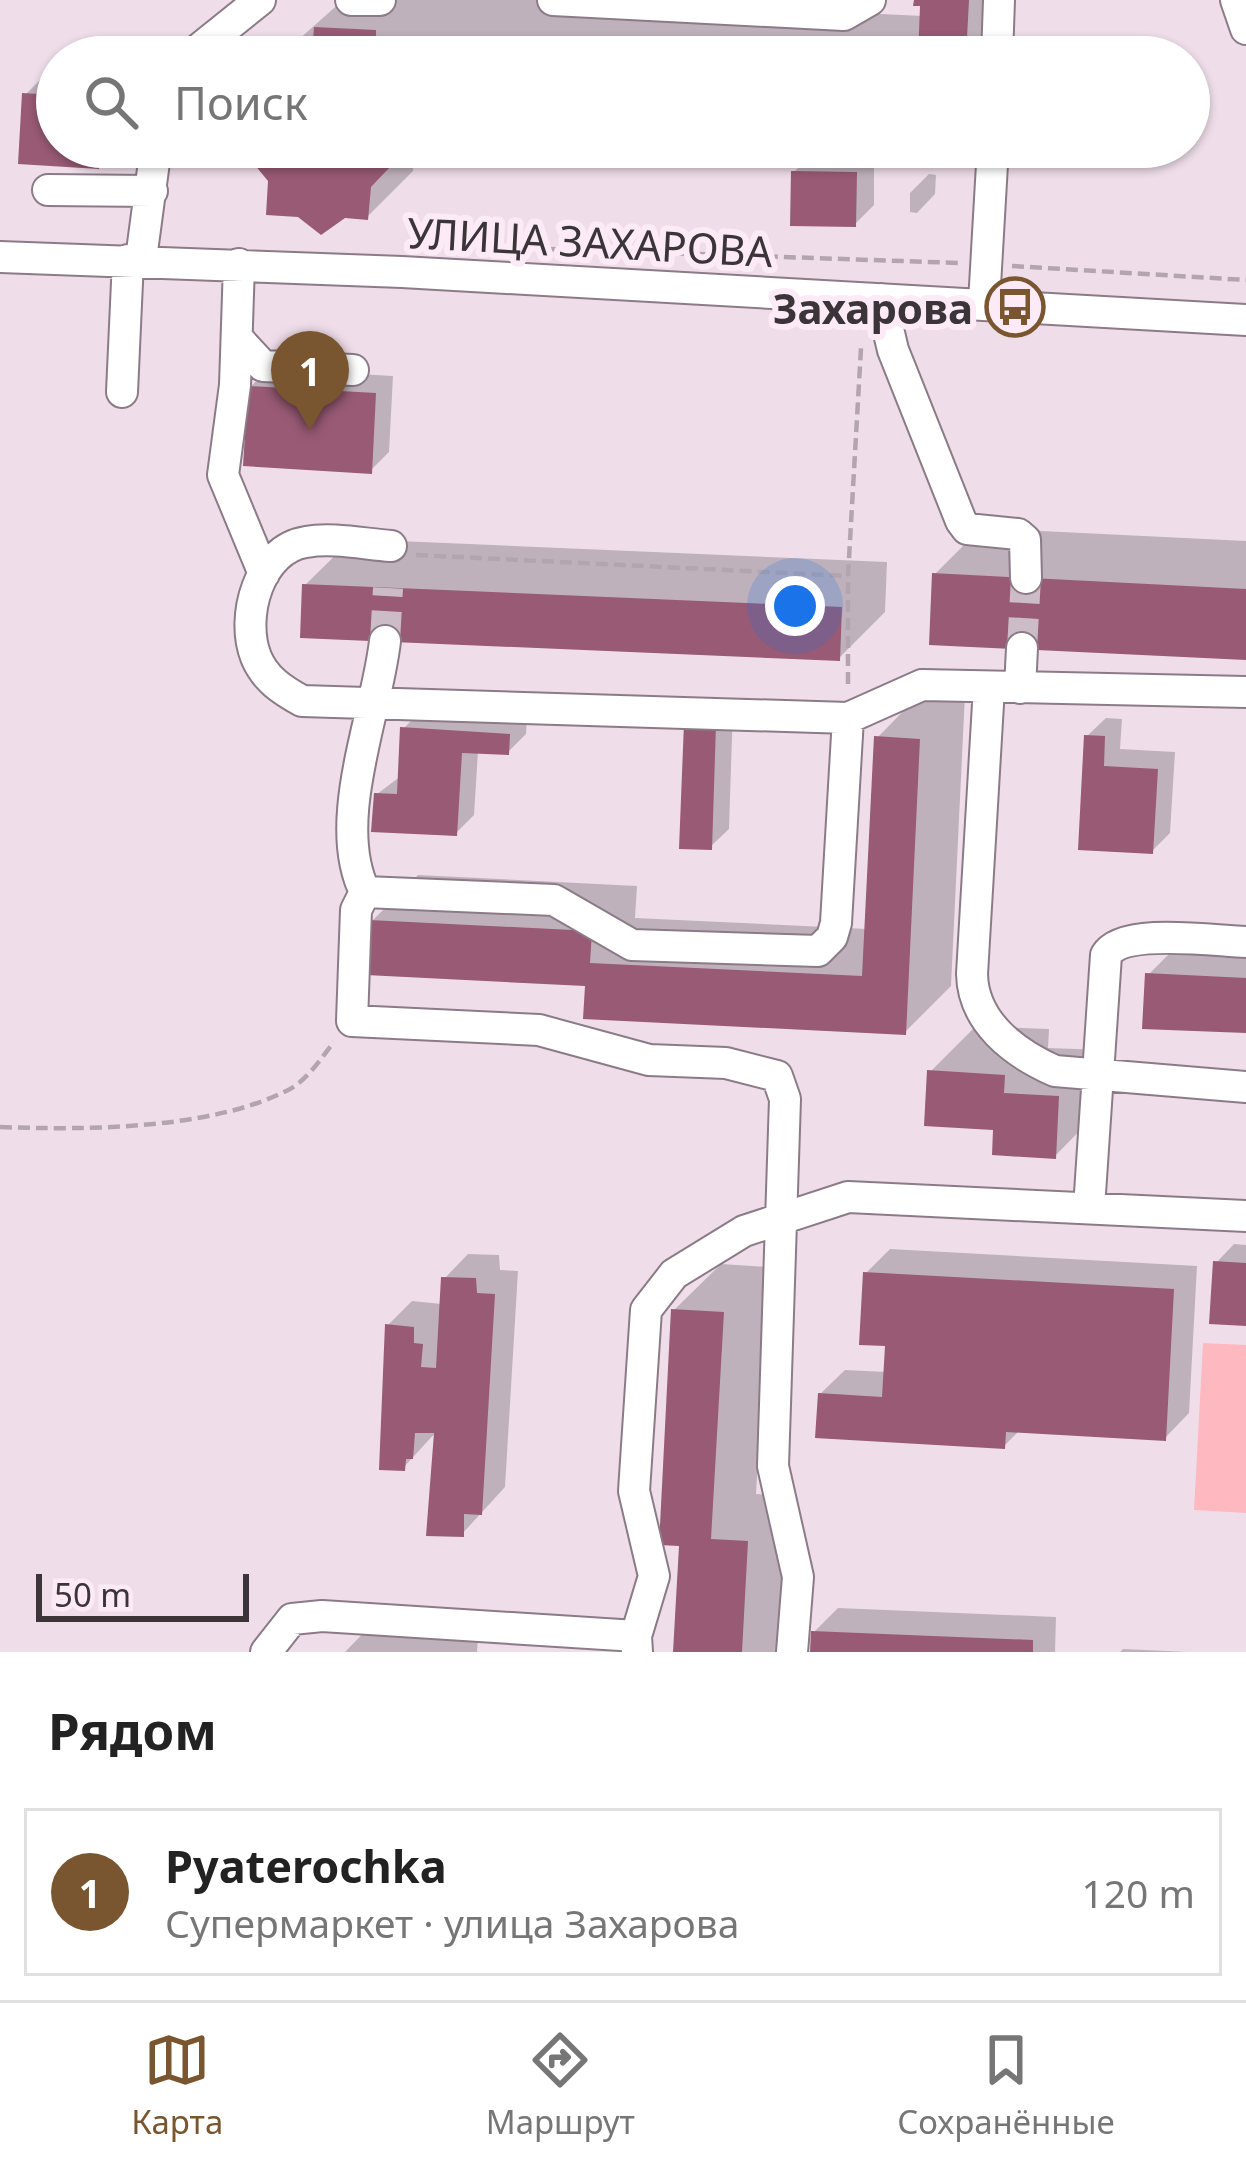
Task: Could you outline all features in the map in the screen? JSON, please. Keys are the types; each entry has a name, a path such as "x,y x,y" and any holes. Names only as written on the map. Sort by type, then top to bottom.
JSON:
{"street":[{"path":"215,36 260,0"},
{"path":"351,0 380,0"},
{"path":"553,0 684,3 844,15 870,0"},
{"path":"998,36 999,0"},
{"path":"1236,0 1246,29"},
{"path":"122,392 134,259 154,168"},
{"path":"985,302 992,168"},
{"path":"48,190 152,191"},
{"name":"УЛИЦА ЗАХАРОВА","path":"0,257 239,264 1246,320"},
{"path":"239,264 238,340 223,475 264,574"},
{"path":"872,299 961,521 968,529 1018,534 1025,540 1026,578"},
{"path":"238,340 263,366 353,370"},
{"path":"402,550 304,542 272,560 256,588 251,635 256,658 276,686 302,701 848,718 922,685 1246,692"},
{"path":"385,641 362,742 355,856 365,892 356,910 352,1021 539,1030 649,1060 765,1069 777,1076 785,1099 773,1466 798,1577 792,1652"},
{"path":"1022,648 1005,688 975,1005 987,1023 1037,1064 1095,1075 1246,1087"},
{"path":"365,892 554,900 577,908 619,942 632,945 818,951 832,938 836,923 848,718"},
{"path":"1089,1208 1102,968 1112,945 1131,938 1246,942"},
{"path":"266,1652 292,1619 481,1638 637,1644 654,1576 634,1491 646,1310 674,1274 744,1231 848,1197 1246,1216"}],"path":[{"path":"848,718 848,576 872,299 867,259"},
{"path":"987,265 1246,280"},
{"path":"402,550 848,576"},
{"path":"0,1127 128,1129 253,1101 291,1089 352,1021"}],"shaded area":[{"path":"1203,1343 1246,1345 1246,1513 1194,1510"}],"building":[{"path":"914,0 969,0 967,36 919,36 920,6 913,6"},
{"path":"314,27 376,30 376,36 313,36"},
{"path":"22,93 36,94 36,165 18,164"},
{"path":"257,168 389,168 371,187 368,220 345,218 321,235 298,217 266,215 268,181"},
{"path":"791,171 857,172 856,227 790,226"},
{"path":"248,386 376,393 372,474 243,466"},
{"path":"932,573 1246,589 1246,660 929,645"},
{"path":"302,584 842,607 840,661 300,638"},
{"path":"684,723 716,724 712,850 679,849"},
{"path":"400,727 510,734 509,755 462,753 457,836 371,832 374,793 397,794"},
{"path":"1084,735 1105,736 1104,766 1158,769 1153,854 1078,850"},
{"path":"874,736 920,739 906,1035 583,1019 585,986 366,975 369,920 592,931 590,963 862,976"},
{"path":"1145,973 1246,978 1246,1033 1142,1029"},
{"path":"927,1070 1005,1075 1004,1093 1059,1096 1056,1159 992,1155 993,1130 924,1126"},
{"path":"1213,1261 1246,1263 1246,1326 1209,1324"},
{"path":"863,1272 1174,1289 1166,1441 1006,1432 1005,1449 815,1438 818,1393 882,1397 885,1346 859,1345"},
{"path":"441,1277 476,1278 477,1293 495,1294 482,1515 464,1514 464,1537 426,1536 434,1433 415,1433 413,1459 406,1459 405,1471 379,1470 385,1324 414,1327 414,1343 423,1344 421,1367 436,1368"},
{"path":"671,1309 724,1312 711,1539 748,1541 742,1652 673,1652 679,1546 659,1545"},
{"path":"811,1631 1033,1640 1033,1652 810,1652"}],"tunnel":[{"path":"1022,648 1026,578"},
{"path":"385,641 388,588"}],"place":[{"name":"Захарова","path":"1015,307"},
{"name":"Pyaterochka","path":"310,430"}]}
